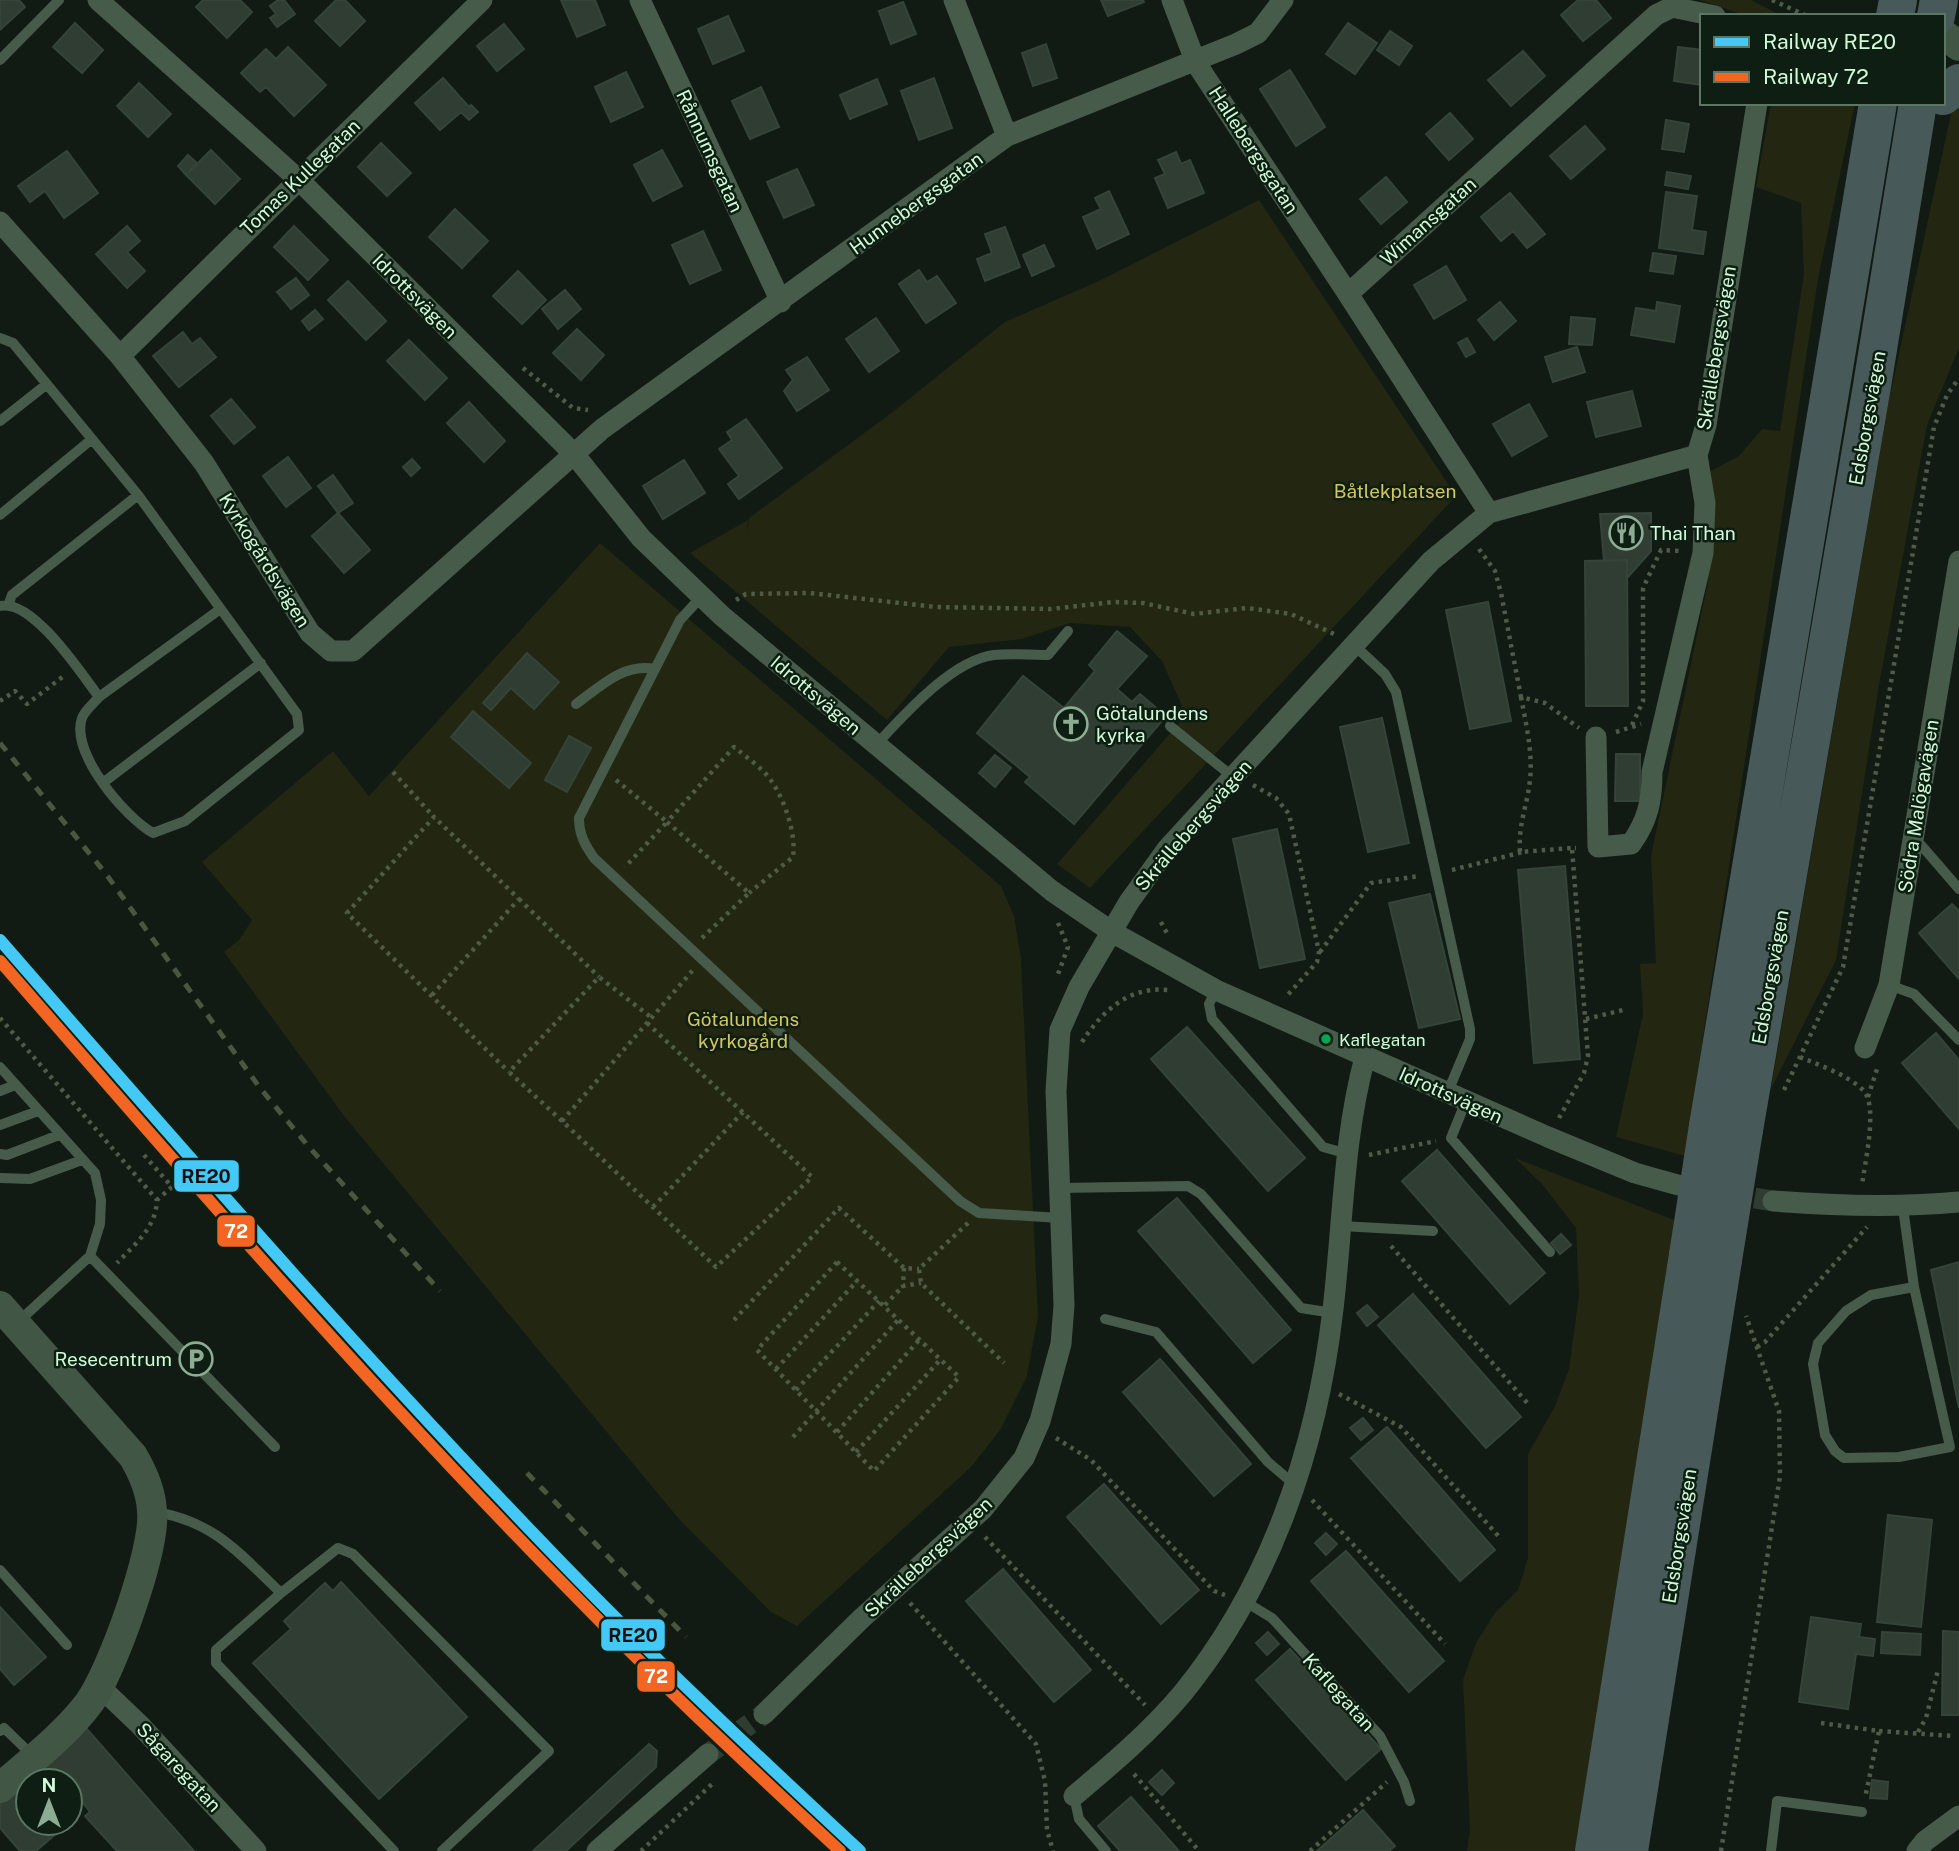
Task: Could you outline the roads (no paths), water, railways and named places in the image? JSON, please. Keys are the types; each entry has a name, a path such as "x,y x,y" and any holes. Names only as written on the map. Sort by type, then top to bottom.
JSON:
{"highway":[{"path":"1945,94 1959,83"},
{"name":"Edsborgsvägen","path":"1629,1851 1706,1257 1878,105"},
{"name":"Edsborgsvägen","path":"1726,1128 1871,392 1923,113"},
{"name":"Edsborgsvägen","path":"1594,1851 1706,1257"}],"street":[{"name":"Idrottsvägen","path":"98,0 298,179 574,454 641,538 722,616 1052,891 1213,997 1276,1017 1548,1137 1635,1173 1678,1185"},
{"name":"Tomas Kullegatan","path":"120,356 482,0"},
{"name":"Rånnumsgatan","path":"640,0 781,302"},
{"path":"954,0 1007,136"},
{"name":"Hallebergsgatan","path":"1172,0 1196,63 1349,294"},
{"name":"Hunnebergsgatan","path":"574,454 602,429 1007,136 1196,63 1258,33 1283,0"},
{"path":"1899,0 1917,14"},
{"path":"1944,0 1959,11"},
{"name":"Wimansgatan","path":"1349,294 1656,15 1672,7 1705,14"},
{"name":"Skrällebergsvägen","path":"764,1714 862,1618 983,1509 1024,1458 1044,1410 1061,1344 1064,1305 1056,1091 1060,1030 1079,987 1138,885 1431,561 1489,513 1697,455 1706,425 1757,105"},
{"name":"Kyrkogårdsvägen","path":"0,222 120,356 204,463 310,633 331,651 353,651 574,454"},
{"path":"1349,294 1489,513"},
{"path":"1596,737 1598,847 1631,844 1644,826 1651,805 1652,772 1703,552 1705,503 1697,455"},
{"name":"Södra Malögavägen","path":"1865,1048 1889,985 1959,561"},
{"path":"1074,1796 1119,1758 1183,1693 1244,1601 1295,1486 1323,1385 1333,1313 1349,1129 1365,1057"},
{"path":"1773,1201 1903,1208 1959,1202"},
{"path":"0,1788 87,1705 99,1686 145,1563 153,1512 145,1476 133,1456 5,1322"},
{"name":"Sågaregatan","path":"99,1686 140,1725 256,1851"},
{"path":"597,1851 708,1754"},
{"path":"1917,1851 1925,1841 1959,1816"}],"lane":[{"path":"0,60 59,0"},
{"path":"0,338 13,343 138,495 297,714 299,730 185,821 153,833 140,826 85,755 80,737 82,716 99,697 219,610"},
{"path":"0,421 47,384"},
{"path":"0,515 92,439"},
{"path":"99,697 28,612 4,604 138,495"},
{"path":"702,596 680,620 579,818 579,832 594,858 960,1201 979,1213 1061,1218"},
{"path":"876,745 917,701 950,675 992,655 1048,655 1068,631"},
{"path":"1354,645 1385,674 1396,692 1470,1029 1451,1138 1550,1252"},
{"path":"104,782 261,663"},
{"path":"576,704 621,671 640,666 655,669"},
{"path":"1170,726 1233,777"},
{"path":"1911,844 1921,845 1959,889"},
{"path":"1889,985 1914,994 1959,1040"},
{"path":"1213,997 1212,1019 1323,1147 1348,1154"},
{"path":"0,1067 95,1173 101,1200 100,1224 90,1256 5,1322"},
{"path":"0,1091 15,1085"},
{"path":"0,1125 38,1111"},
{"path":"0,1154 7,1155 59,1135"},
{"path":"0,1178 30,1180 82,1160"},
{"path":"1059,1188 1188,1186 1201,1194 1301,1308 1333,1313"},
{"path":"1903,1208 1914,1287 1950,1447 1899,1457 1844,1458 1835,1451 1825,1435 1813,1364 1818,1343 1839,1318 1871,1295 1914,1287"},
{"path":"1341,1226 1433,1231"},
{"path":"90,1256 275,1447"},
{"path":"1105,1319 1156,1332 1268,1462 1295,1486"},
{"path":"153,1512 183,1516 220,1535 281,1592"},
{"path":"394,1851 216,1663 216,1650 281,1592 338,1548 353,1554 549,1751 442,1851"},
{"path":"0,1570 67,1645"},
{"name":"Kaflegatan","path":"1244,1601 1272,1618 1380,1736 1410,1801"},
{"path":"0,1731 4,1728 35,1757"},
{"path":"1074,1796 1079,1819 1106,1851"},
{"path":"1771,1851 1777,1801 1862,1812"}],"tunnel":[{"path":"1724,1193 1773,1201"},
{"path":"708,1754 764,1714"}],"railway":[{"path":"0,743 106,874 260,1088 309,1147 440,1291"},
{"path":"527,1473 686,1637"}],"rail line":[{"name":"RE20","path":"0,940 293,1274 443,1438 661,1663 860,1851"},
{"name":"72","path":"0,961 216,1208 436,1451 649,1670 840,1851"}],"place":[{"name":"Thai Than","path":"1626,533"},
{"name":"Götalundens kyrka","path":"1071,724"},
{"name":"Kaflegatan","path":"1326,1039"},
{"name":"Resecentrum","path":"196,1359"}],"park label":[{"name":"Båtlekplatsen","path":"1395,491"},
{"name":"Götalundens kyrkogård","path":"743,1030"}]}
